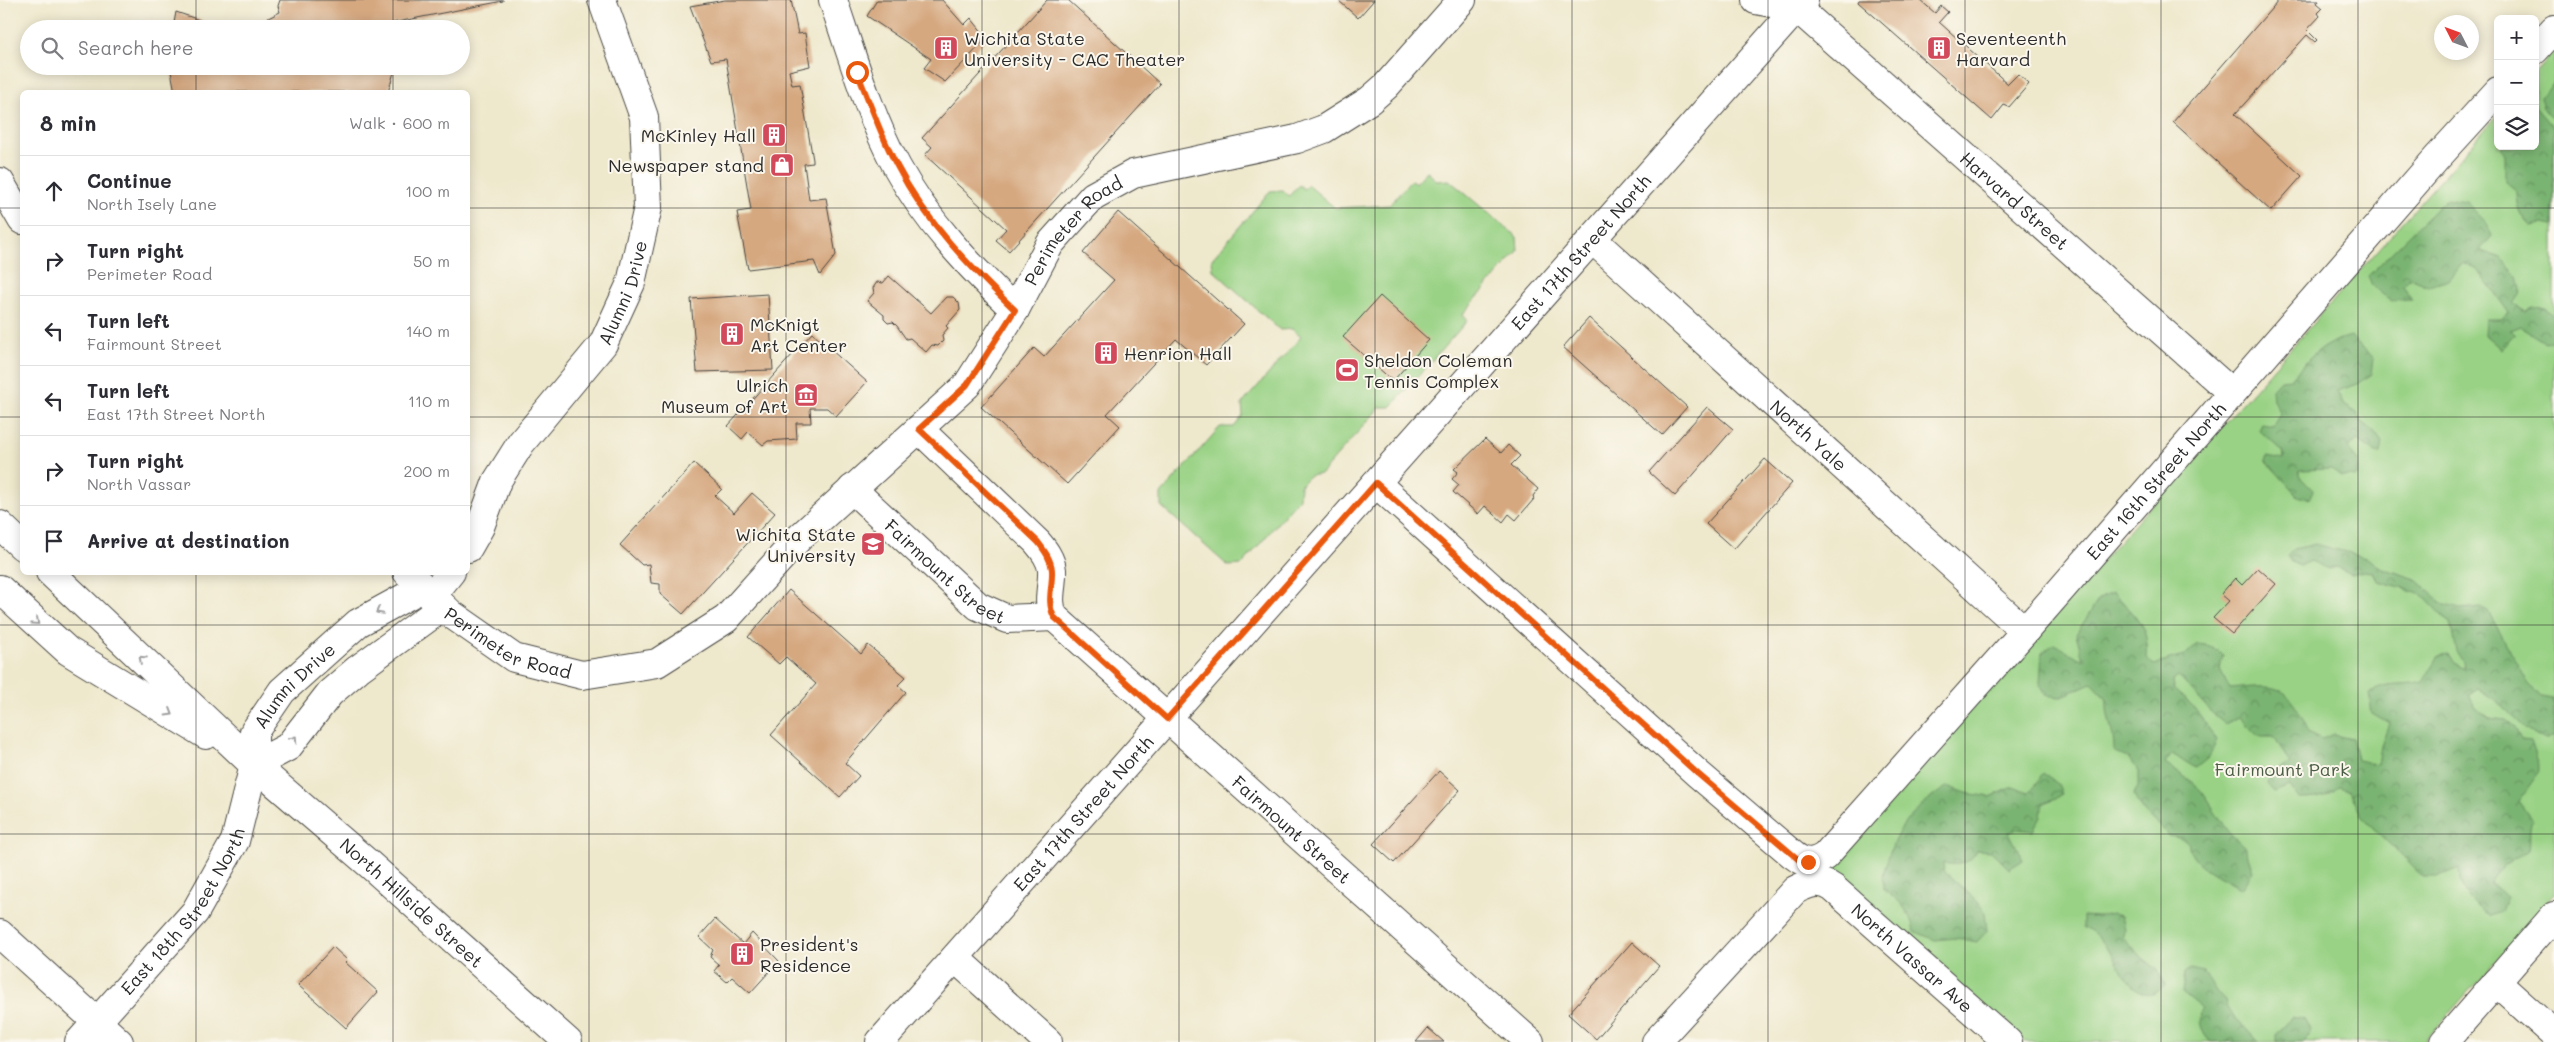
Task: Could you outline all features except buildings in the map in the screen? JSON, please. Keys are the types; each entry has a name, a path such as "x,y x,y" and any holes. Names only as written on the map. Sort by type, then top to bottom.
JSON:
{"street":[{"name":"Alumni Drive","path":"470,544 480,527 497,481 521,443 603,344 631,283 648,206 644,117 602,0"},
{"path":"833,0 857,72 886,144 898,168 922,208 969,266 1015,310"},
{"name":"Perimeter Road","path":"426,591 514,658 582,675 657,663 726,619 800,538 967,385 1015,310 1050,244 1093,196 1133,174 1297,139 1324,129 1370,100 1386,86 1462,0"},
{"path":"1756,0 1798,3"},
{"name":"East 17th Street North","path":"880,1042 1593,240 1798,3"},
{"name":"Harvard Street","path":"1798,3 2232,394"},
{"path":"2539,46 2554,29"},
{"name":"East 16th Street North","path":"1656,1042 1795,890 1818,861 1825,856 2025,631 2494,96"},
{"path":"0,182 20,217"},
{"name":"North Yale","path":"1593,240 2025,631"},
{"path":"919,429 1038,542 1047,554 1052,569 1050,598 1054,617"},
{"name":"North Vassar Ave","path":"1376,483 1698,774 1811,872 1833,888 2008,1042"},
{"name":"Fairmount Street","path":"852,489 978,606 1007,619 1054,617 1530,1042"},
{"path":"0,525 20,544"},
{"name":"North Hillside Street","path":"53,575 254,765 369,864 568,1042"},
{"name":"Alumni Drive","path":"426,591 358,623 282,691 254,732 254,765 288,747 330,693 358,669 426,591 447,575"},
{"name":"North Hillside Street","path":"0,589 68,651 254,765"},
{"name":"East 18th Street North","path":"79,1042 194,912 235,841 254,765"},
{"path":"2444,1042 2554,916"},
{"path":"0,934 119,1042"},
{"path":"955,958 1048,1042"},
{"path":"2496,982 2554,1034"}],"green space":[{"name":"Fairmount Park","path":"2554,51 2554,894 2424,1042 2024,1042 1828,870 2494,120 2494,150 2539,150 2539,68"},
{"path":"2554,83 2554,120 2544,108 2541,97"},
{"path":"2539,111 2554,128 2554,226 2543,224 2531,226 2524,218 2520,210 2517,191 2505,181 2505,155 2503,150 2539,150"},
{"name":"Sheldon Coleman Tennis Complex","path":"1427,171 1437,181 1449,180 1517,237 1518,251 1462,315 1467,321 1391,407 1380,407 1321,474 1309,476 1300,485 1299,498 1242,565 1228,566 1161,506 1161,494 1220,427 1234,427 1243,416 1242,404 1301,337 1292,329 1280,330 1213,270 1212,259 1270,191 1283,190 1289,196 1299,185 1304,189 1308,185 1335,208 1390,205 1411,180 1416,183"},
{"path":"2446,199 2466,202 2486,222 2492,236 2480,250 2501,258 2518,277 2521,288 2520,295 2513,303 2526,311 2530,308 2539,307 2550,313 2554,322 2554,339 2545,342 2520,326 2510,330 2515,335 2501,349 2485,335 2486,319 2501,319 2509,313 2478,270 2463,263 2449,280 2429,286 2410,278 2403,285 2412,300 2392,301 2372,285 2368,276"},
{"path":"2350,336 2374,358 2372,374 2358,384 2337,391 2343,404 2357,413 2362,422 2374,431 2382,442 2380,455 2357,440 2347,448 2358,461 2357,477 2342,476 2331,469 2299,470 2301,478 2313,490 2309,499 2298,496 2267,462 2267,456 2284,459 2283,451 2259,430 2262,424 2273,426 2280,414 2273,400 2272,389 2280,380 2291,379 2310,358 2324,347"},
{"path":"2315,544 2366,557 2380,567 2416,579 2445,605 2460,609 2480,607 2488,611 2528,683 2541,697 2552,699 2554,706 2554,736 2545,740 2526,729 2501,705 2477,689 2468,695 2476,708 2490,718 2505,720 2515,728 2521,740 2530,741 2540,771 2518,801 2532,820 2529,850 2502,867 2490,882 2507,897 2501,912 2491,916 2472,902 2461,884 2459,868 2437,877 2423,877 2362,817 2350,791 2338,787 2325,796 2305,799 2299,799 2290,786 2274,792 2267,784 2270,774 2290,764 2274,736 2258,736 2239,717 2225,724 2215,716 2178,676 2172,681 2173,689 2195,708 2217,741 2208,758 2196,768 2172,754 2165,764 2194,783 2203,793 2229,832 2245,847 2253,871 2241,889 2199,863 2191,854 2187,841 2168,836 2142,810 2134,795 2138,787 2138,769 2127,757 2114,751 2107,712 2107,699 2092,683 2060,697 2045,695 2040,682 2042,653 2054,644 2083,660 2076,634 2099,599 2113,592 2139,621 2146,637 2147,658 2154,665 2184,656 2197,644 2207,645 2223,654 2220,669 2230,689 2261,687 2281,691 2295,704 2309,732 2322,739 2334,734 2352,738 2357,760 2378,764 2381,746 2389,723 2372,713 2369,694 2387,686 2423,682 2438,657 2448,655 2454,663 2465,669 2464,661 2456,652 2450,623 2419,593 2409,592 2404,588 2378,581 2373,572 2364,571 2351,574 2337,567 2328,569 2311,561 2300,566 2291,562 2287,556 2294,549"},
{"path":"2043,773 2058,784 2062,795 2043,804 2041,816 2033,831 2015,829 2009,832 2023,860 2009,869 1991,851 1977,850 1971,859 1963,863 1943,863 1944,871 1978,902 1985,912 1987,931 1977,942 1956,938 1935,940 1914,931 1907,912 1884,889 1883,884 1884,872 1893,843 1911,815 1948,786 1966,793 1990,797 2013,787 2029,793"},
{"path":"2111,914 2121,916 2124,929 2123,937 2143,958 2158,970 2164,986 2156,993 2148,994 2140,991 2133,985 2105,945 2083,927 2083,916 2098,917"},
{"path":"2191,969 2204,972 2216,991 2225,1000 2227,1008 2258,1042 2211,1042 2208,1039 2201,1026 2202,1008 2182,992 2185,973"},
{"path":"2291,1017 2304,1019 2310,1031 2303,1042 2277,1042 2277,1034"}],"place":[{"name":"Wichita State University - CAC Theater","path":"946,48"},
{"name":"Seventeenth Harvard","path":"1939,48"},
{"name":"McKinley Hall","path":"774,135"},
{"name":"Newspaper stand","path":"782,165"},
{"name":"McKnigt Art Center","path":"732,334"},
{"name":"Henrion Hall","path":"1106,353"},
{"name":"Sheldon Coleman Tennis Complex","path":"1347,370"},
{"name":"Ulrich Museum of Art","path":"806,395"},
{"name":"Wichita State University","path":"873,544"},
{"name":"President's Residence","path":"742,954"}],"route":[{"path":"857,72 886,144 922,208 969,266 1015,310 967,385 919,429 1038,542 1047,554 1052,569 1050,598 1051,611 1054,617 1167,719 1376,483 1698,774 1799,860 1808,862"}]}
